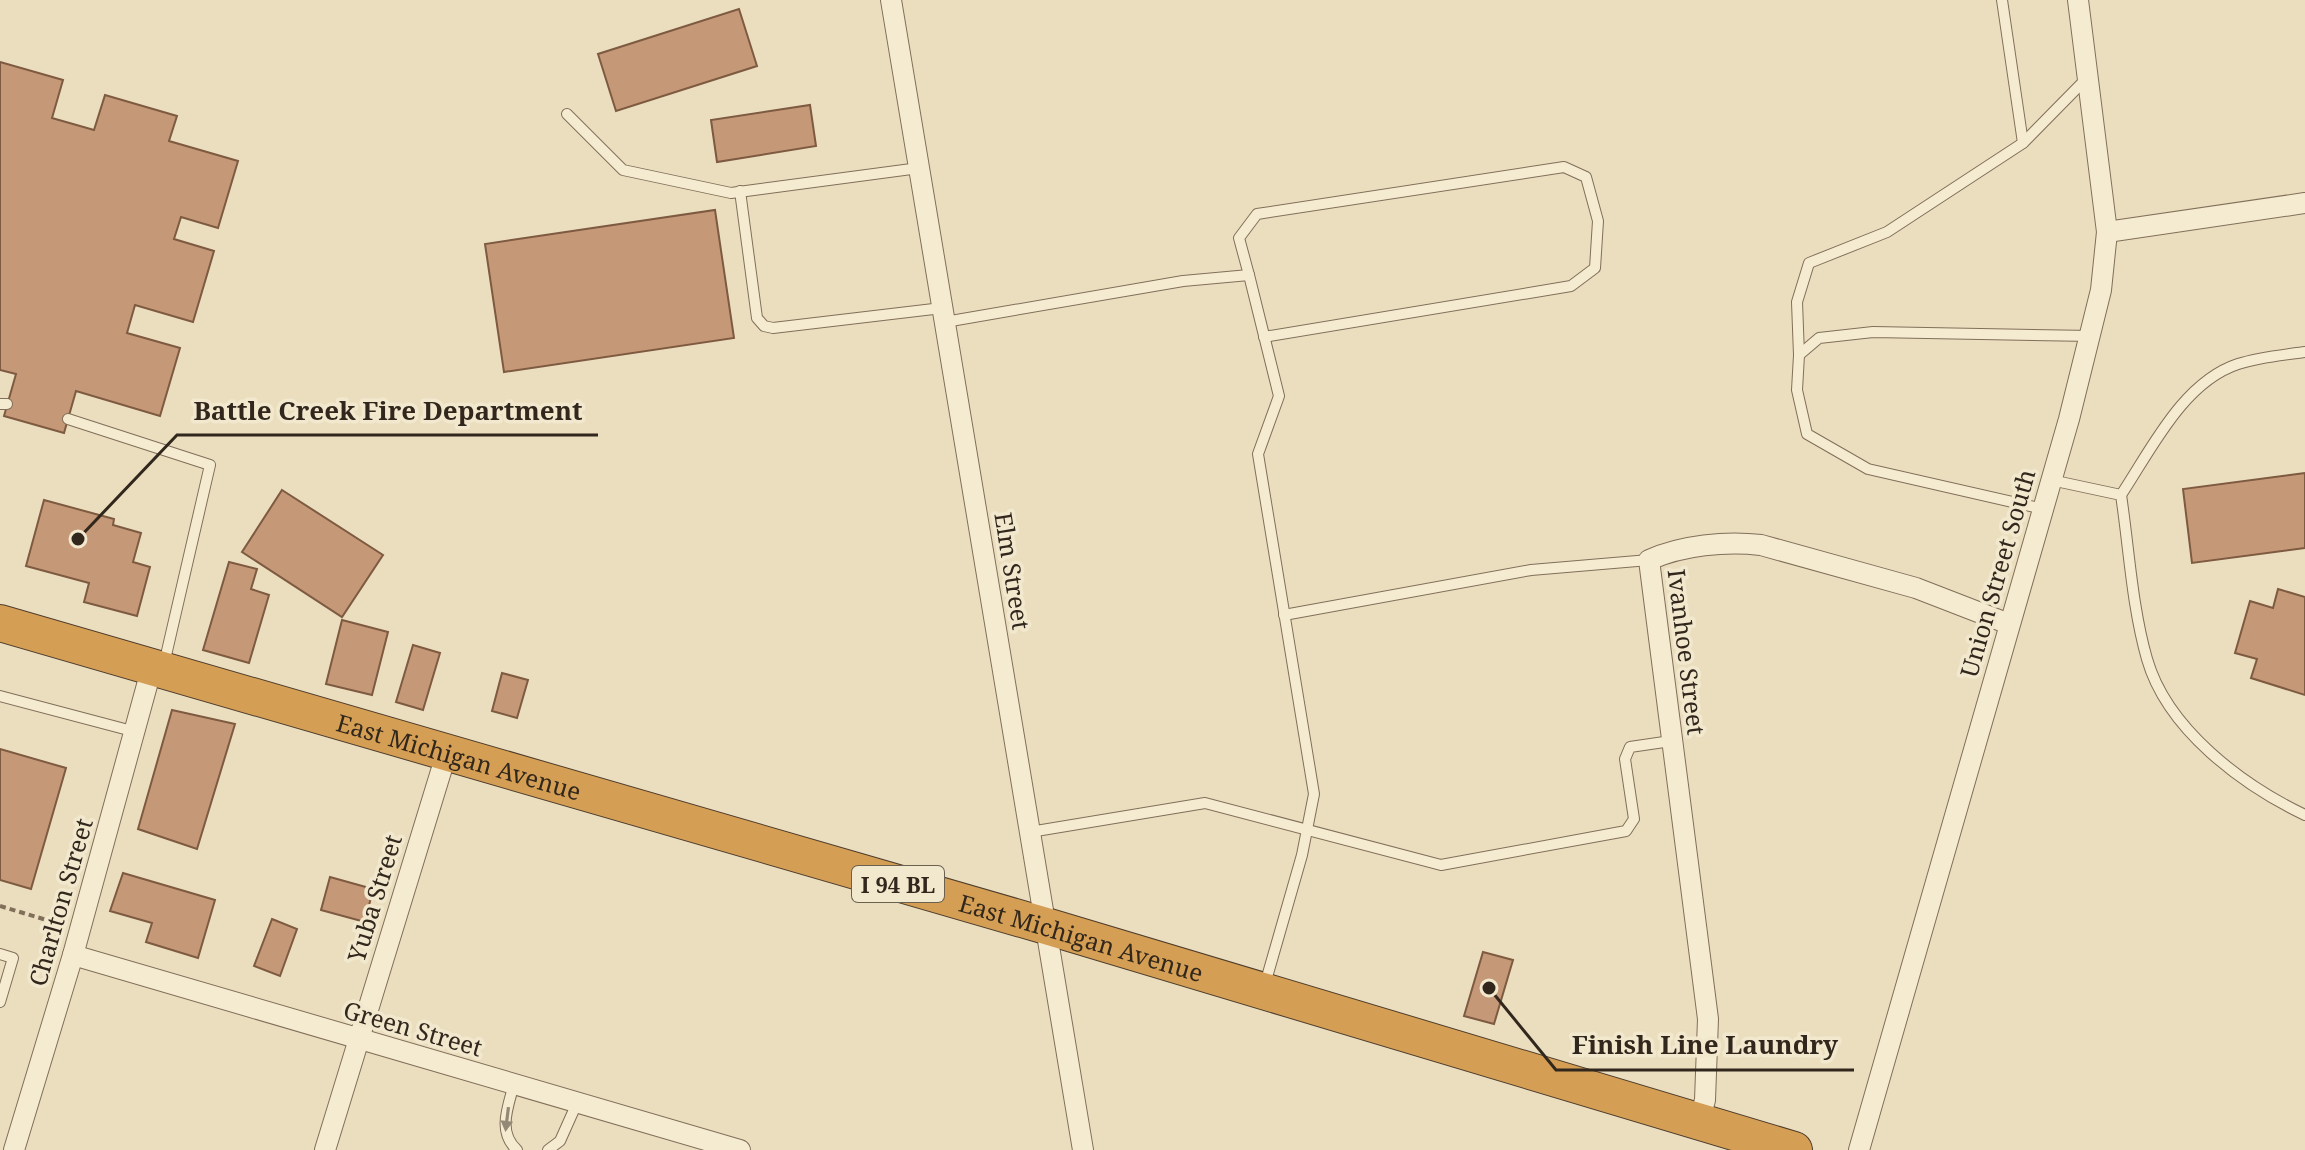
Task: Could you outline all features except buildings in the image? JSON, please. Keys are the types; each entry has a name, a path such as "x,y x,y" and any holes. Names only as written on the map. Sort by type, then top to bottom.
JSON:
{"highway":[{"name":"East Michigan Avenue","path":"0,623 446,755 1046,926 1262,994 1794,1150"}],"street":[{"name":"Elm Street","path":"891,0 1083,1150"},
{"name":"Union Street South","path":"1859,1150 2092,336 2107,232 2078,0"},
{"path":"2107,232 2305,203"},
{"name":"Ivanhoe Street","path":"1699,1122 1705,1100 1708,1019 1649,560 1667,551 1740,543 1761,545 1916,588 2009,624"},
{"name":"Charlton Street","path":"14,1150 136,732 158,668"},
{"name":"Yuba Street","path":"325,1150 446,755"},
{"name":"Green Street","path":"73,955 740,1150"}],"lane":[{"path":"2002,0 2023,143"},
{"path":"2043,509 1868,469 1807,434 1797,390 1797,302 1809,263 1887,232 2023,143 2088,78"},
{"path":"567,114 623,170 731,193 919,168"},
{"path":"1262,994 1314,794 1258,454 1279,396 1264,337 1249,275 1239,238 1257,214 1564,167 1586,177 1598,221 1595,268 1571,286 1264,337"},
{"path":"740,191 757,318 764,326 773,328 943,315 1183,281 1249,275"},
{"path":"1799,355 1819,338 1873,332 2092,336"},
{"path":"2305,352 2238,364 2204,383 2187,399 2121,495 2145,651 2170,707 2238,774 2305,815"},
{"path":"68,419 210,465 158,668"},
{"path":"2051,480 2121,495"},
{"path":"1284,615 1531,570 1649,560"},
{"path":"0,696 136,732"},
{"path":"1030,832 1205,803 1441,865 1626,831 1634,819 1625,759 1630,747 1671,741"},
{"path":"0,954 13,958 0,1002"},
{"path":"514,1084 504,1125 506,1136 517,1150"},
{"path":"548,1150 560,1141 577,1103"}],"path":[{"path":"0,906 60,924"}],"place":[{"name":"Battle Creek Fire Department","path":"78,539"},
{"name":"Finish Line Laundry","path":"1489,988"}]}
